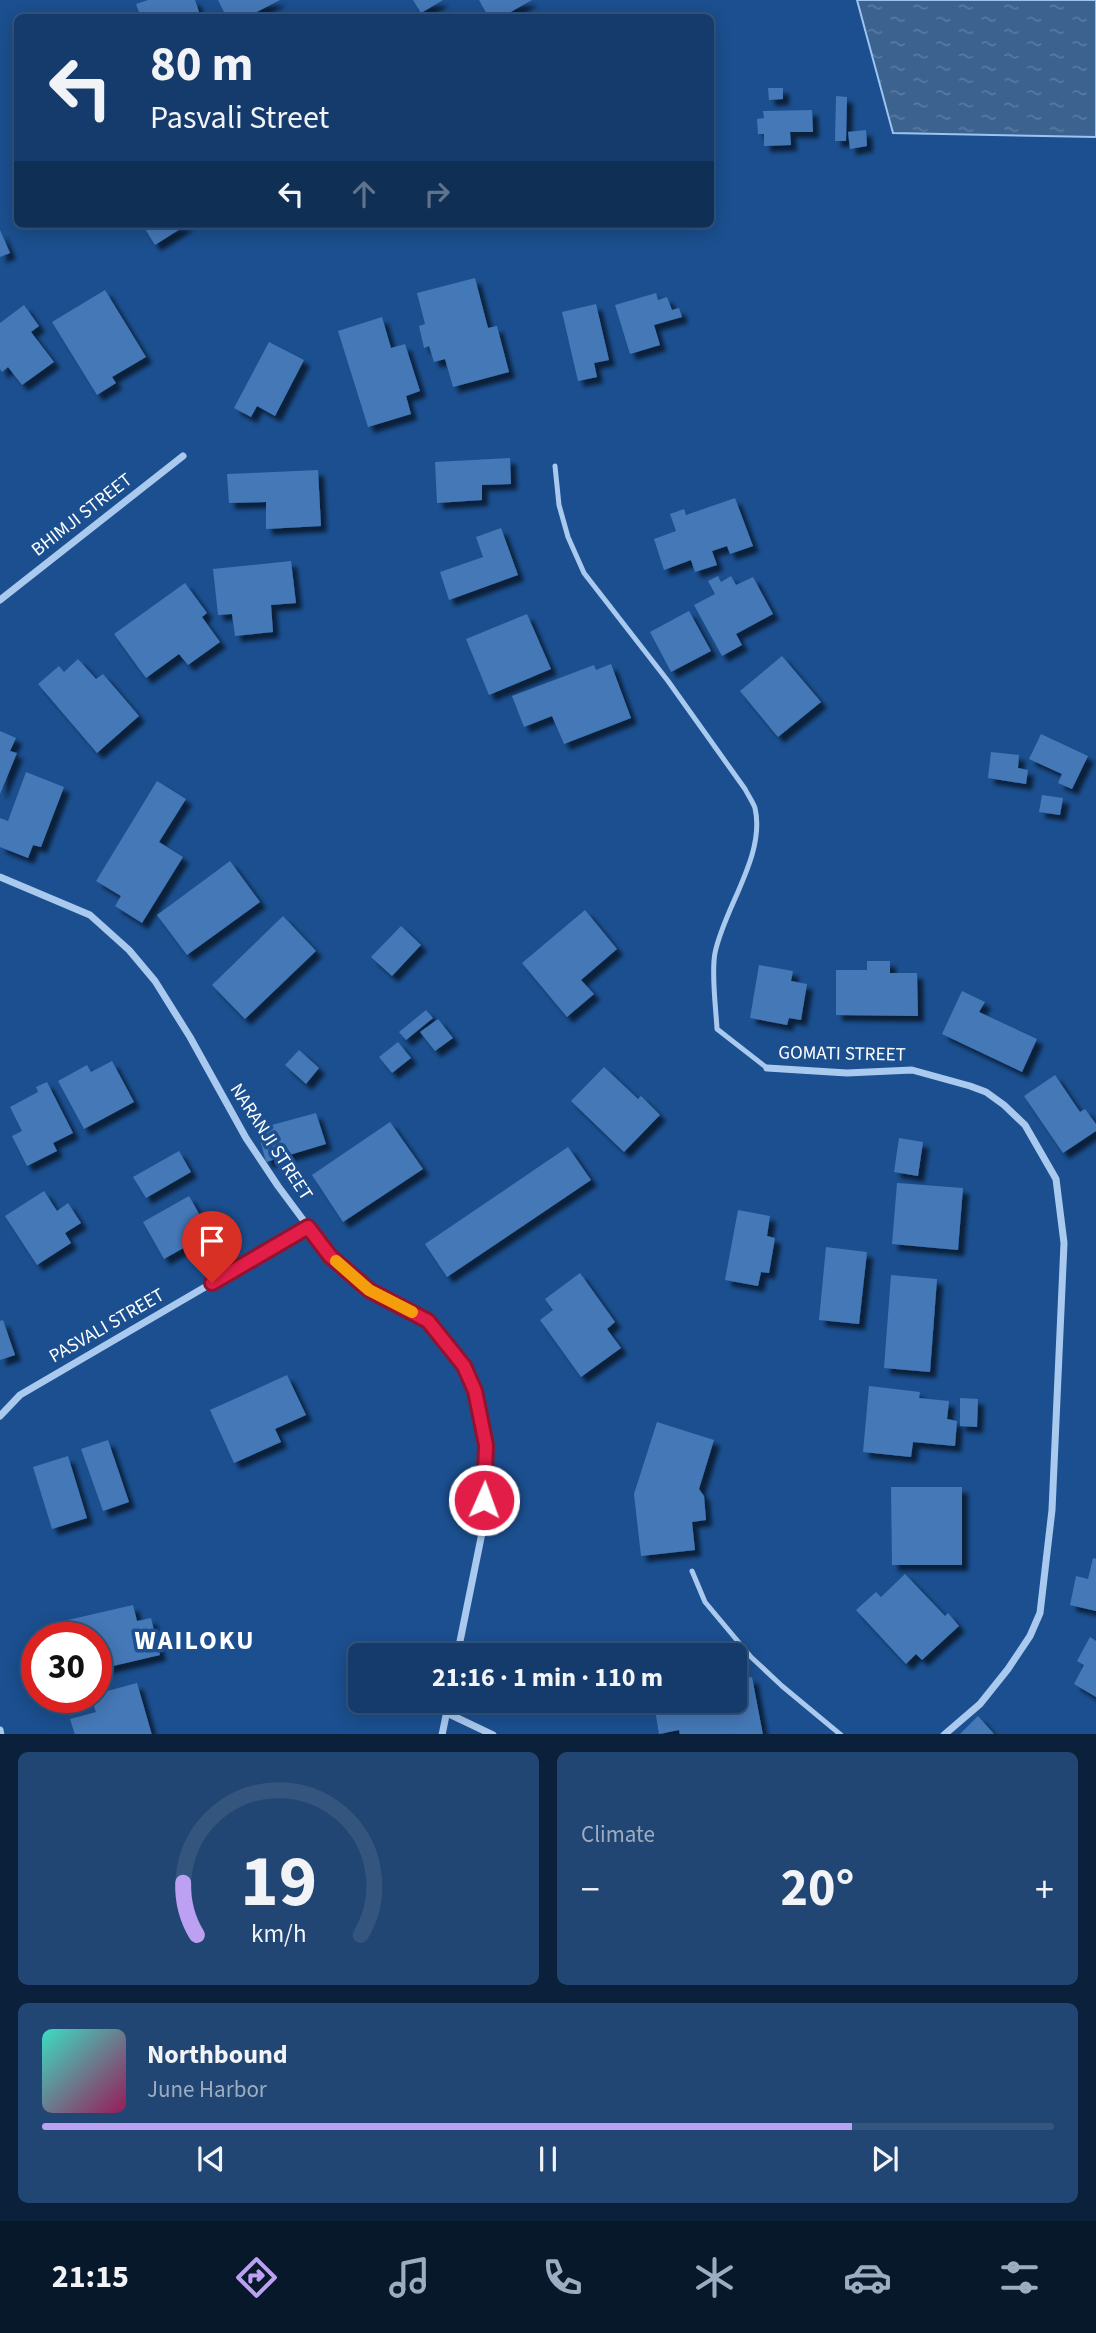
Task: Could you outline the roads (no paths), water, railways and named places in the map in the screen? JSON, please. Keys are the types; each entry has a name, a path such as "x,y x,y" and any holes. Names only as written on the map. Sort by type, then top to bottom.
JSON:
{"street":[{"name":"BHIMJI STREET","path":"0,600 183,456"},
{"name":"NARANJI STREET","path":"0,877 90,915 129,950 155,981 190,1037 246,1138 330,1256 369,1290 428,1321 464,1366 475,1391 486,1445 483,1528 460,1643"},
{"name":"GOMATI STREET","path":"767,1068 847,1073 912,1070 970,1086 995,1098 1025,1125 1056,1180 1064,1243 1052,1510 1041,1613 1030,1636 1008,1669 980,1704 944,1734"},
{"name":"PASVALI STREET","path":"0,1416 20,1395 308,1227"},
{"path":"442,1734 447,1713 492,1734"}],"lane":[{"name":"GOMATI STREET","path":"555,466 559,505 568,537 584,573 668,681 745,789 755,808 753,855 734,896 715,954 717,1029 767,1068"},
{"path":"692,1571 705,1602 751,1657 841,1734"}],"water":[{"path":"857,0 1096,0 1096,137 893,133"}],"district":[{"name":"WAILOKU","path":"195,1640"}]}
